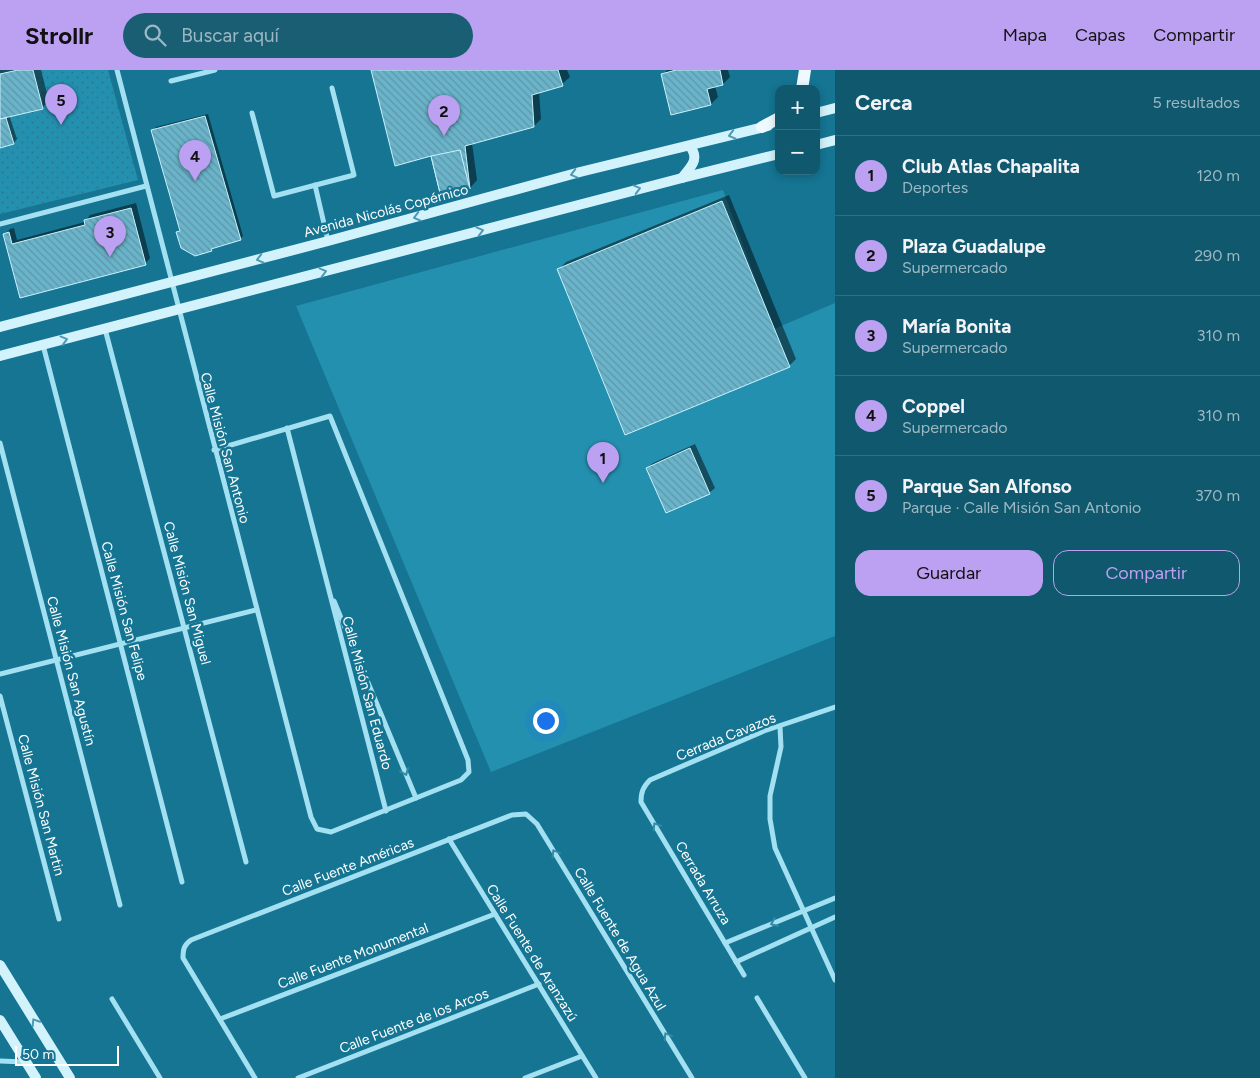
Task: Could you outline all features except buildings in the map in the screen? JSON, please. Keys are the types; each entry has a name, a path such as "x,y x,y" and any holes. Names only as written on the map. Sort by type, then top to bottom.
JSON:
{"main road":[{"path":"803,85 805,70"},
{"path":"762,127 775,120"}],"street":[{"name":"Calle Misión San Antonio","path":"117,70 214,450 311,817 317,829 331,832 386,810"},
{"path":"172,81 215,70"},
{"path":"252,113 274,196 354,175 332,88"},
{"path":"820,112 835,108"},
{"name":"Avenida Nicolás Copérnico","path":"0,327 171,283 580,172 775,124"},
{"path":"820,144 835,140"},
{"path":"682,178 695,160 694,152 690,146"},
{"path":"0,356 775,155"},
{"path":"315,185 328,241"},
{"path":"0,224 146,186"},
{"name":"Calle Misión San Miguel","path":"106,329 246,862"},
{"name":"Calle Misión San Felipe","path":"43,345 182,882"},
{"path":"214,450 330,416 468,760 469,772 461,780 386,810"},
{"name":"Calle Misión San Eduardo","path":"287,428 386,810"},
{"name":"Calle Misión San Agustín","path":"0,443 120,905"},
{"name":"Calle Misión San Eduardo","path":"327,582 416,798"},
{"path":"0,674 256,610"},
{"name":"Calle Misión San Martin","path":"0,696 60,919"},
{"name":"Cerrada Cavazos","path":"642,802 641,795 644,785 650,780 764,731 835,707"},
{"path":"780,727 781,747 770,796 770,819 775,848 835,980"},
{"name":"Cerrada Arruza","path":"642,802 744,975"},
{"name":"Calle Fuente Américas","path":"220,1019 183,958 183,950 191,940 512,815 526,814"},
{"name":"Calle Fuente de Agua Azul","path":"526,814 537,824 692,1078"},
{"name":"Calle Fuente de Aranzazú","path":"449,839 596,1078"},
{"path":"725,943 835,898"},
{"name":"Calle Fuente Monumental","path":"220,1019 495,914"},
{"path":"736,962 835,917"},
{"path":"0,965 70,1078"},
{"name":"Calle Fuente de los Arcos","path":"298,1078 538,984"},
{"path":"757,998 806,1078"},
{"path":"112,999 160,1078"},
{"path":"220,1019 255,1078"},
{"path":"0,1020 36,1078"},
{"path":"525,1078 582,1056"},
{"path":"0,1061 26,1062"}],"shaded area":[{"path":"0,70 108,70 138,180 0,214"},
{"path":"723,190 774,329 835,303 835,636 491,772 296,306"}],"place":[{"name":"Parque San Alfonso","path":"61,125"},
{"name":"Plaza Guadalupe","path":"444,136"},
{"name":"Coppel","path":"195,181"},
{"name":"María Bonita","path":"110,257"},
{"name":"Club Atlas Chapalita","path":"603,483"}]}
